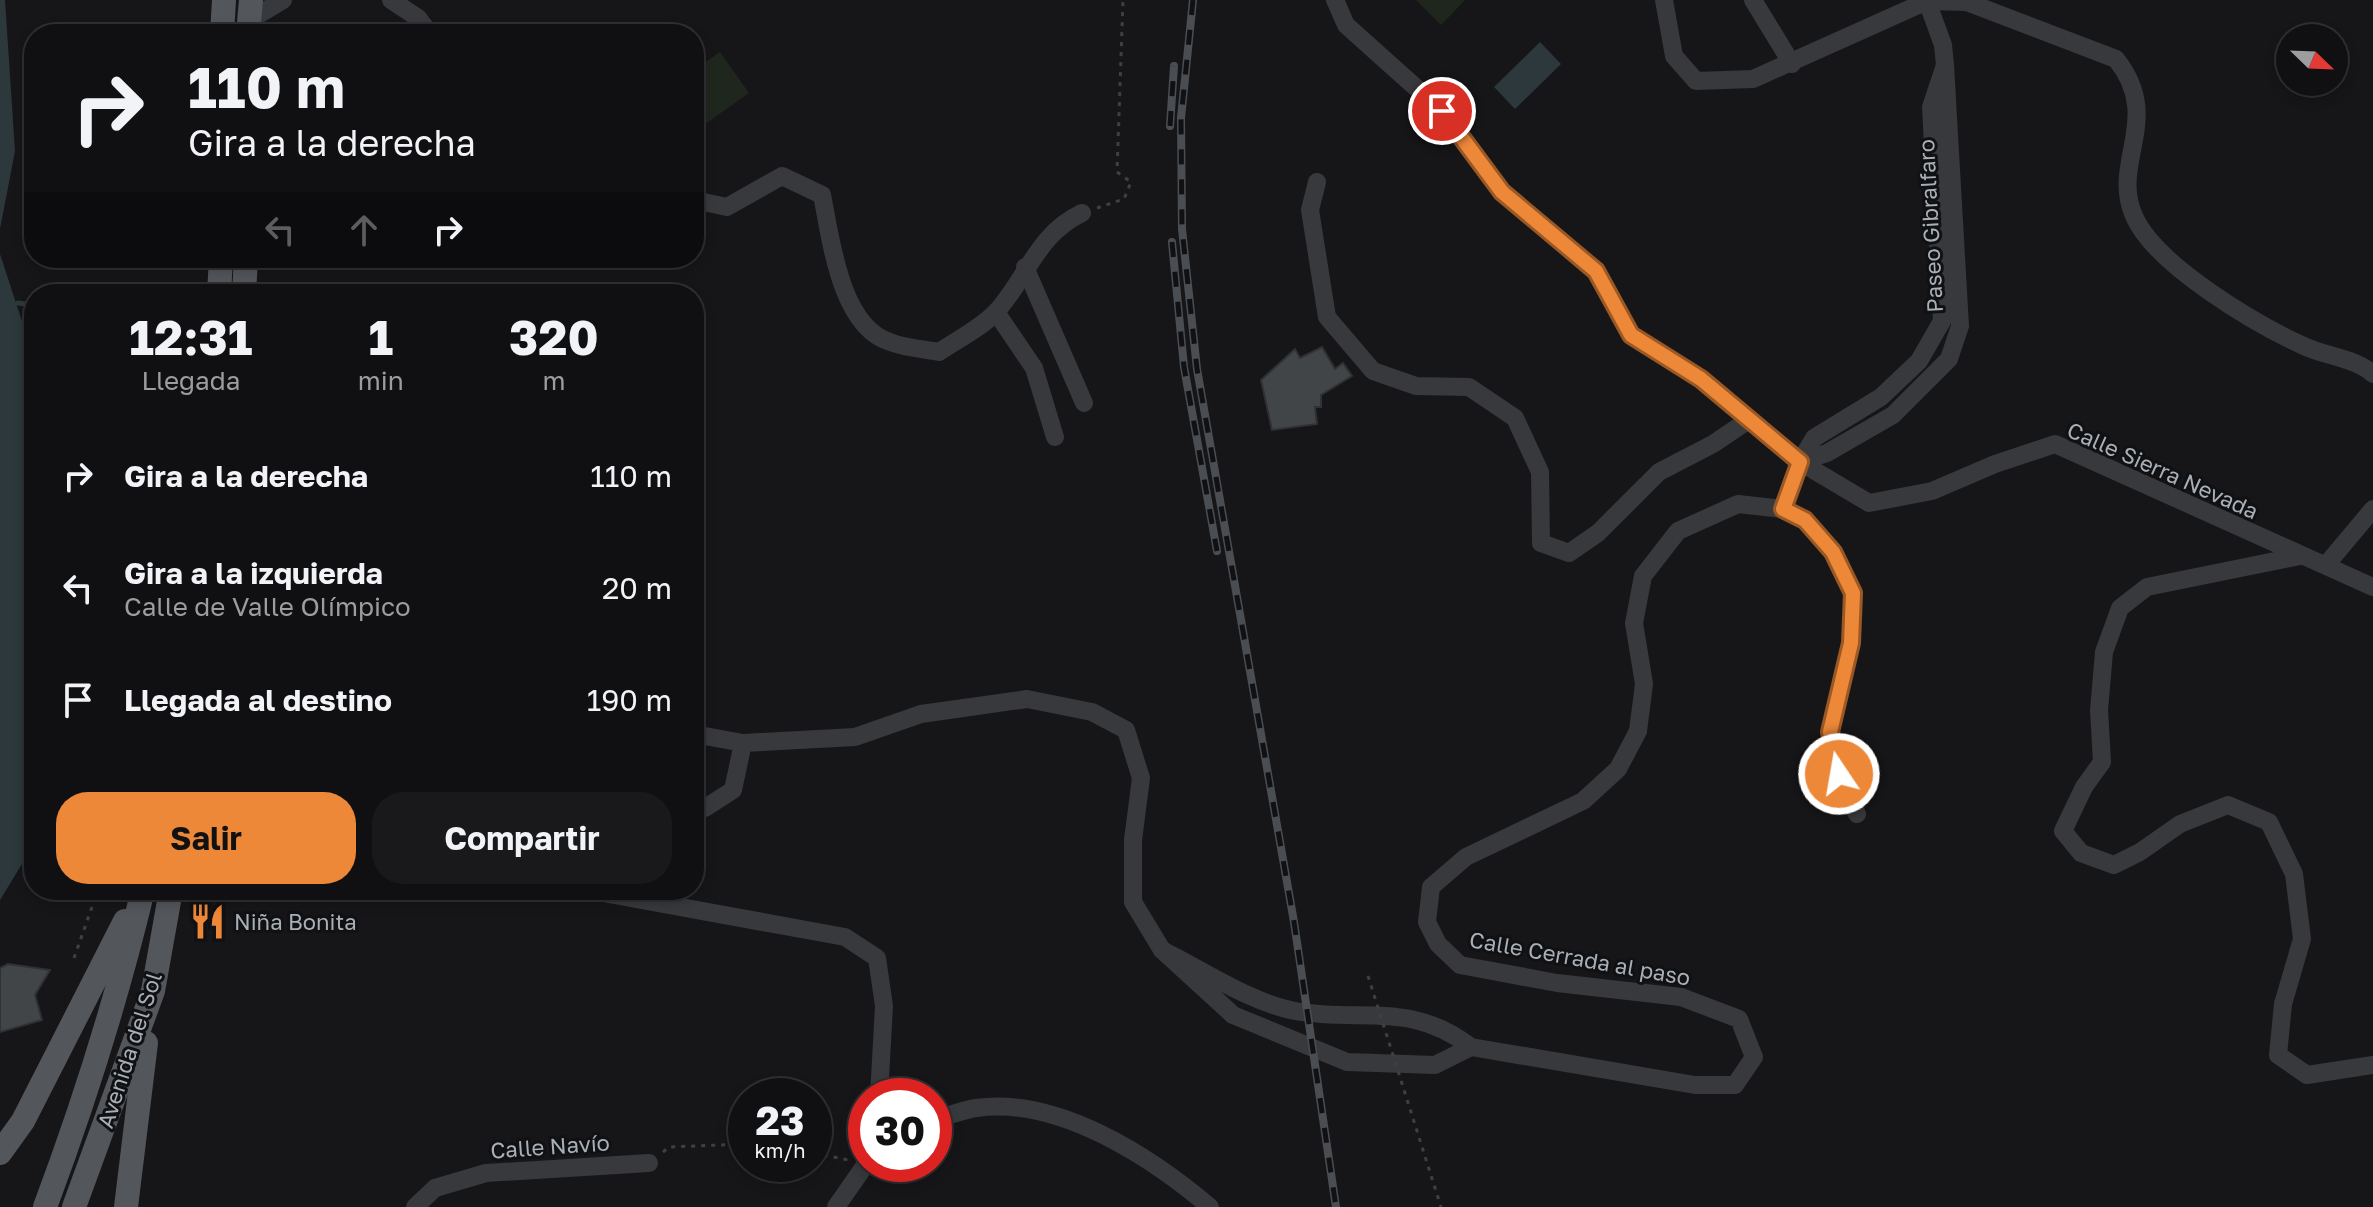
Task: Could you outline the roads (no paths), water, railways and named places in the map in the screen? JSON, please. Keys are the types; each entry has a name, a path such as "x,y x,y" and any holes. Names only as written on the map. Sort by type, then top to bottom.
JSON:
{"main road":[{"path":"223,24 224,0"},
{"path":"0,1153 23,1121 81,1014 136,900"},
{"name":"Avenida del Sol","path":"45,1207 83,1108 125,967 139,900"},
{"name":"Avenida del Sol","path":"74,1207 153,991 169,900"},
{"path":"126,1207 153,991"}],"street":[{"path":"249,18 283,0"},
{"path":"391,0 422,24"},
{"name":"Calle Sierra Nevada","path":"1335,0 1346,25 1442,111 1502,192 1596,271 1631,335 1701,379 1800,462 1869,503 1932,491 1995,464 2055,444 2373,587"},
{"path":"1664,0 1674,56 1696,81 1753,79 1927,1 1967,2 2116,59 2131,79 2138,105 2128,188 2133,215 2153,246 2231,307 2306,347 2373,374"},
{"path":"1753,0 1792,64"},
{"name":"Paseo Gibralfaro","path":"1783,509 1800,462 1814,438 1881,397 1919,361 1942,321 1931,107 1945,65 1943,45 1927,1"},
{"path":"704,202 727,207 782,176 822,195 839,277 861,323 887,342 939,352 996,312 1025,267 1064,222 1082,213"},
{"path":"1317,182 1310,210 1327,317 1373,371 1416,386 1469,387 1515,418 1540,472 1541,543 1569,553 1598,533 1659,472 1713,444 1750,419"},
{"path":"1025,267 1084,403"},
{"path":"996,312 1034,368 1055,437"},
{"name":"Calle Cerrada al paso","path":"1162,950 1266,1001 1295,1011 1399,1016 1445,1027 1471,1047 1695,1085 1735,1085 1754,1057 1739,1019 1681,997 1557,983 1460,965 1438,944 1427,922 1431,887 1466,857 1583,801 1618,769 1638,731 1644,684 1634,623 1643,576 1678,531 1738,504 1783,509"},
{"path":"1783,509 1805,520 1833,552 1853,593 1851,643 1830,732 1839,774 1857,814"},
{"path":"2326,565 2373,509"},
{"path":"2300,556 2147,587 2120,608 2104,652 2099,710 2102,762 2084,787 2063,831 2081,853 2114,865 2140,852 2180,824 2228,805 2269,822 2294,874 2302,939 2283,1004 2278,1055 2307,1075 2373,1065"},
{"path":"704,736 743,743 855,737 921,714 1027,699 1092,712 1126,730 1141,778 1133,840 1133,902 1162,950 1233,1015 1347,1062 1435,1065 1471,1047"},
{"path":"704,808 733,790 743,743"},
{"path":"642,900 845,937 877,958 884,1006 880,1078"},
{"path":"952,1115 978,1108 1029,1110 1102,1132 1165,1168 1210,1207"},
{"name":"Calle Navío","path":"415,1207 435,1188 486,1173 649,1163"},
{"path":"836,1207 853,1182"}],"waterway":[{"path":"18,303 24,304"}],"railway":[{"path":"1193,0 1181,118 1182,229 1197,369 1294,922 1336,1207"},
{"path":"1170,126 1174,66"},
{"path":"1172,242 1184,367 1217,551"}],"place":[{"name":"Niña Bonita","path":"208,921"}]}
